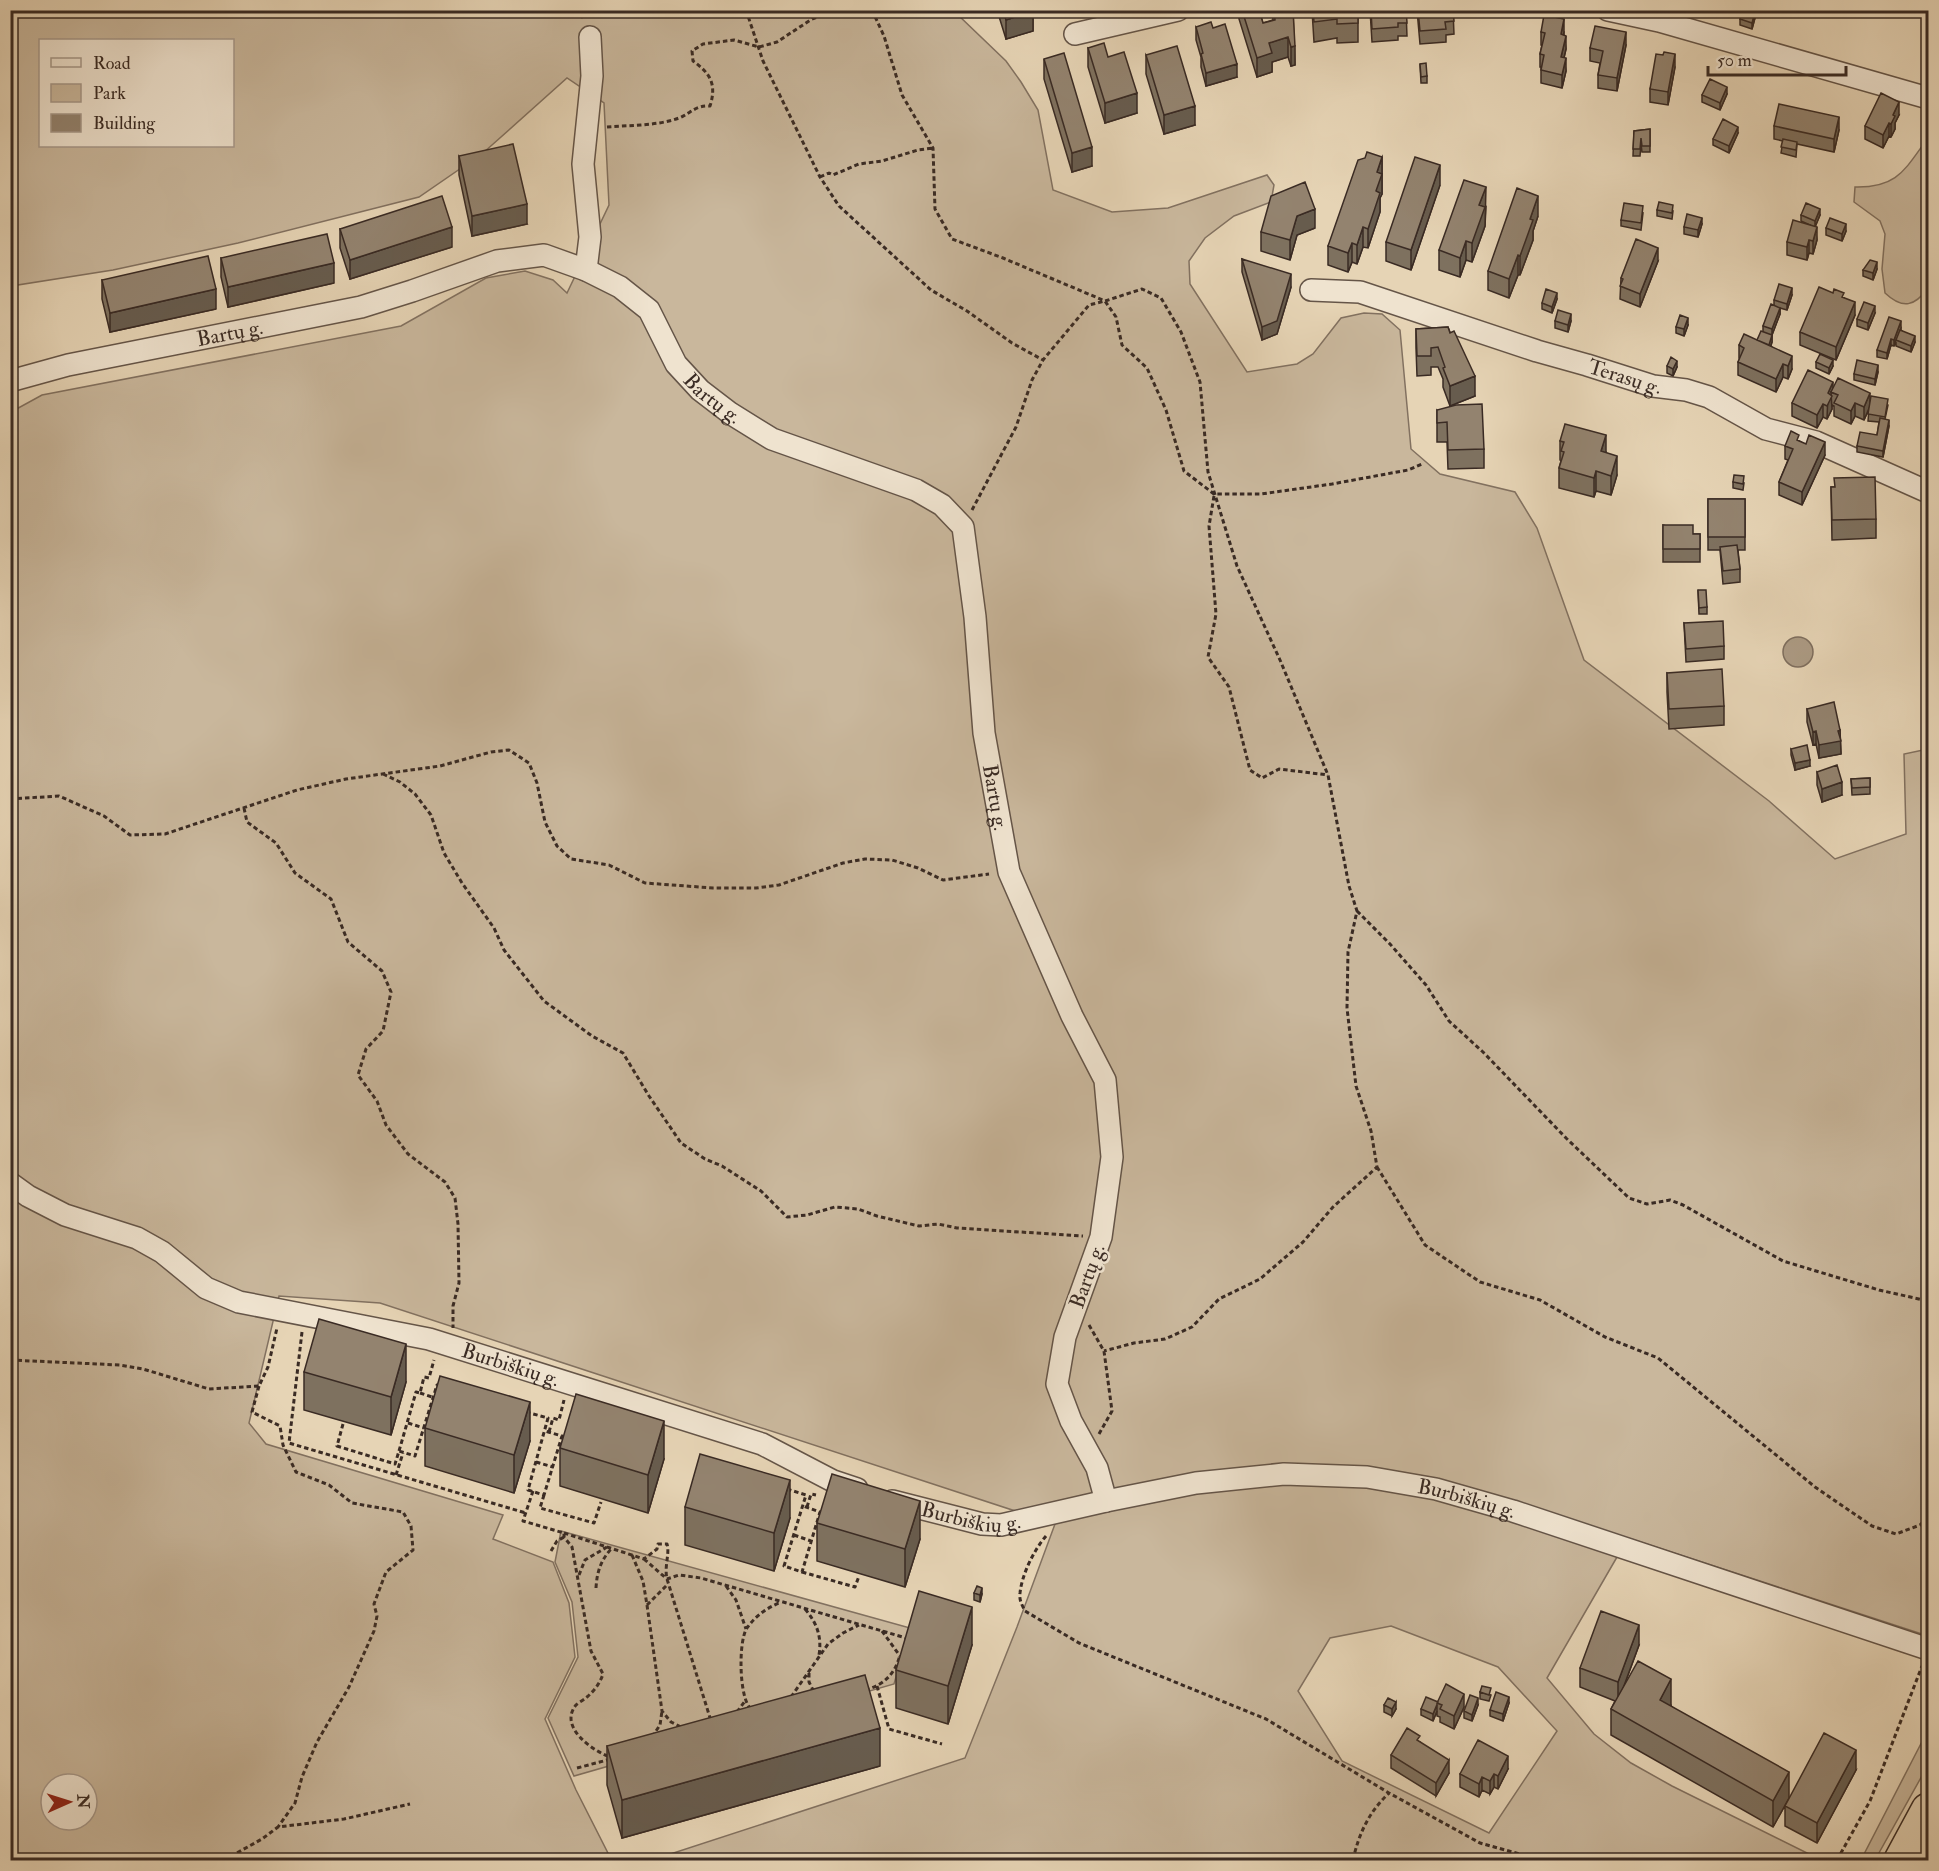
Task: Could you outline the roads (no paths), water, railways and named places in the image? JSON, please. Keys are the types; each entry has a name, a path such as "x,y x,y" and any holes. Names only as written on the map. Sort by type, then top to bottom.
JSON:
{"highway":[{"path":"1901,1860 1929,1810"}],"street":[{"path":"1075,34 1178,10"},
{"path":"1608,10 1681,27 1929,98"},
{"path":"586,270 590,237 583,164 592,76 590,37"},
{"name":"Bartų g.","path":"10,381 68,365 361,307 497,261 544,255 586,270 620,287 649,310 676,364 700,390 730,413 772,439 916,490 942,505 963,527 975,617 984,733 1009,872 1072,1016 1105,1080 1112,1157 1101,1237 1065,1337 1057,1384 1071,1421 1096,1468 1106,1500"},
{"name":"Terasų g.","path":"1311,290 1360,292 1537,351 1653,386 1686,390 1709,397 1766,429 1816,442 1929,492"},
{"name":"Burbiškių g.","path":"10,1183 28,1196 65,1215 136,1238 162,1252 206,1288 239,1302 429,1339 453,1346 762,1444 833,1481 879,1497 982,1524 1001,1525 1106,1500 1196,1484 1284,1474 1367,1477 1436,1489 1513,1511 1926,1655"}]}
